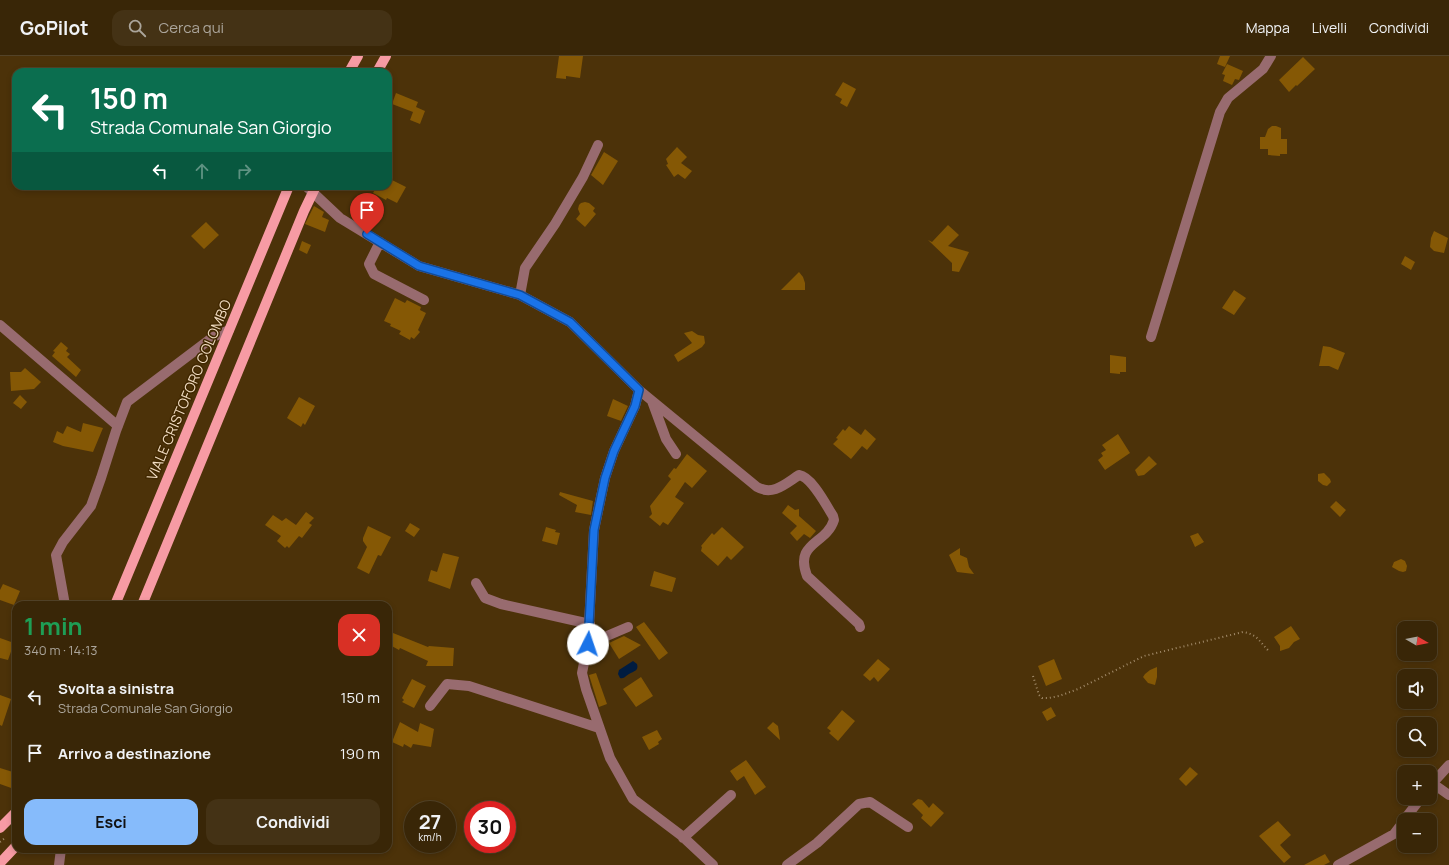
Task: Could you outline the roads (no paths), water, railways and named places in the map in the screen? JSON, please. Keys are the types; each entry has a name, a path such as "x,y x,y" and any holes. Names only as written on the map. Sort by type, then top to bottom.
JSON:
{"main road":[{"path":"351,68 358,56"},
{"path":"379,68 386,56"},
{"name":"VIALE CRISTOFORO COLOMBO","path":"117,601 287,190"},
{"path":"144,601 311,190"},
{"path":"0,828 12,816"},
{"path":"0,863 12,850"}],"street":[{"path":"1151,337 1220,112 1228,98 1263,68 1271,56"},
{"path":"520,295 526,268 555,224 583,177 598,145"},
{"path":"314,190 340,218 419,266 520,295 570,322 639,390 763,491 770,491 779,488 799,475 809,480 833,516 834,520 829,530 804,556 803,566 807,576 859,624 860,627"},
{"path":"380,242 369,264 374,274 424,300"},
{"path":"0,325 118,426"},
{"path":"64,601 56,555 62,542 90,506 127,402 213,337 229,330"},
{"path":"639,390 635,406 614,451 604,485 594,530 590,624 588,644 582,673 586,689 610,758 633,798 683,838 709,863"},
{"path":"652,400 666,439 676,454"},
{"path":"476,583 485,598 501,604 590,624"},
{"path":"588,644 628,627"},
{"path":"430,706 447,684 468,686 599,728"},
{"path":"1437,778 1449,765"},
{"path":"1437,787 1449,794"},
{"path":"683,838 731,795"},
{"path":"787,865 817,843 859,804 870,802 908,827"},
{"path":"1409,813 1416,805"},
{"path":"1338,865 1394,834 1397,830"},
{"path":"59,865 60,853"}],"water":[{"path":"633,661 637,664 637,669 624,678 620,678 618,674 619,670"}]}
